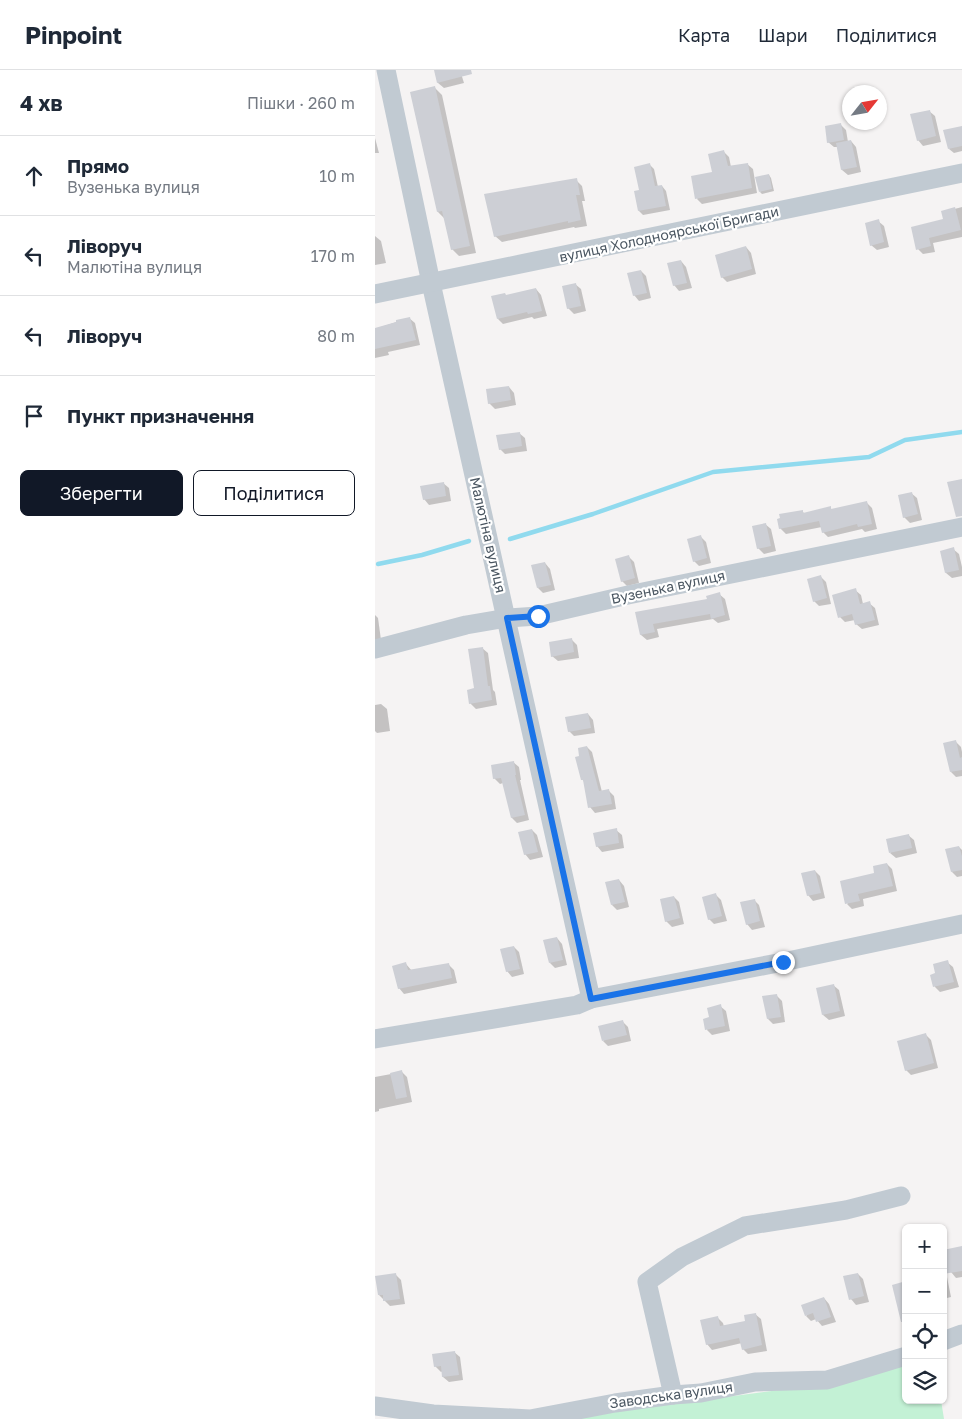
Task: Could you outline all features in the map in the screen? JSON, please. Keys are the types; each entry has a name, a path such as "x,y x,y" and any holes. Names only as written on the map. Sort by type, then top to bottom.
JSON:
{"street":[{"name":"Малютіна вулиця","path":"386,70 431,283 591,999"},
{"name":"вулиця Холодноярської Бригади","path":"375,294 962,173"},
{"name":"Вузенька вулиця","path":"375,649 466,625 507,618 538,616 638,593 962,527"},
{"path":"375,1039 577,1004 591,999 783,962 962,924"},
{"path":"673,1395 647,1282 682,1257 745,1226 846,1210 901,1196"},
{"path":"947,1340 962,1334"},
{"name":"Заводська вулиця","path":"375,1406 433,1414 530,1419 615,1403 701,1393 755,1382 827,1380 902,1357"}],"green space":[{"path":"902,1363 902,1404 942,1404 944,1419 561,1419 840,1382"}],"building":[{"path":"434,70 471,70 472,74 437,83"},
{"path":"435,86 470,246 451,250 442,211 437,212 410,92"},
{"path":"930,110 936,136 917,141 910,114"},
{"path":"841,123 844,140 827,143 825,126"},
{"path":"962,126 962,146 948,149 943,130"},
{"path":"851,140 857,167 841,170 836,143"},
{"path":"724,150 728,166 748,163 752,188 695,199 691,176 712,172 708,154"},
{"path":"650,163 655,186 662,185 666,206 638,211 634,191 639,190 634,167"},
{"path":"769,174 772,189 759,192 755,177"},
{"path":"577,178 580,195 576,195 581,220 568,223 568,221 494,237 484,194"},
{"path":"955,207 961,230 929,238 931,246 916,250 911,227 943,219 941,211"},
{"path":"879,219 884,242 870,246 865,223"},
{"path":"746,246 752,269 721,278 715,255"},
{"path":"681,260 687,283 673,286 667,263"},
{"path":"641,270 647,293 633,296 627,273"},
{"path":"576,283 581,306 567,309 562,286"},
{"path":"536,288 542,311 528,314 527,312 497,319 491,296 505,293 506,295"},
{"path":"410,317 416,340 375,349 375,328"},
{"path":"509,386 511,400 488,404 486,389"},
{"path":"520,432 522,446 499,450 496,435"},
{"path":"962,479 962,516 956,517 947,482"},
{"path":"444,482 446,496 423,500 420,486"},
{"path":"912,492 918,514 903,518 898,495"},
{"path":"867,501 872,524 858,527 857,524 822,533 819,521 779,529 777,519 780,518 779,514 803,510 803,513 831,506 831,509"},
{"path":"766,523 771,546 757,549 752,526"},
{"path":"701,535 707,558 693,562 687,539"},
{"path":"954,547 959,570 945,573 940,551"},
{"path":"629,555 635,578 621,582 615,559"},
{"path":"545,562 551,585 537,588 531,565"},
{"path":"821,575 827,598 813,602 807,579"},
{"path":"856,588 860,604 870,601 875,620 855,625 852,614 838,618 832,595"},
{"path":"720,592 725,615 711,619 710,614 653,624 655,632 640,635 635,612 707,599 706,596"},
{"path":"572,638 574,652 551,657 549,642"},
{"path":"483,647 488,686 490,686 492,700 469,704 467,690 474,688 468,649"},
{"path":"588,713 591,728 568,732 565,717"},
{"path":"956,740 960,758 962,757 962,770 950,772 943,743"},
{"path":"587,746 599,791 609,789 612,804 588,808 583,780 581,780 575,757 579,756 578,748"},
{"path":"514,761 515,775 525,815 511,818 501,778 493,779 491,765"},
{"path":"617,828 619,843 596,847 593,833"},
{"path":"532,829 538,852 524,855 518,832"},
{"path":"909,834 912,848 889,853 886,839"},
{"path":"959,846 962,856 962,870 951,872 945,849"},
{"path":"887,863 893,886 858,894 860,901 845,904 840,881 874,873 873,866"},
{"path":"815,870 821,893 807,896 801,873"},
{"path":"619,879 625,902 611,905 605,882"},
{"path":"716,893 722,916 708,920 702,897"},
{"path":"674,896 680,918 665,922 660,899"},
{"path":"755,899 760,921 746,925 740,902"},
{"path":"557,937 563,960 549,963 543,940"},
{"path":"514,946 520,969 506,972 500,949"},
{"path":"948,960 954,982 933,987 930,975 935,973 933,964"},
{"path":"406,962 408,970 449,963 452,978 398,989 392,966"},
{"path":"834,984 840,1011 822,1015 816,988"},
{"path":"777,994 781,1017 767,1019 762,996"},
{"path":"721,1004 725,1026 705,1030 703,1019 709,1017 707,1008"},
{"path":"623,1020 627,1035 602,1041 598,1026"},
{"path":"926,1033 934,1063 905,1071 897,1041"},
{"path":"402,1070 407,1097 396,1099 390,1073"},
{"path":"962,1246 962,1271 947,1273 947,1249"},
{"path":"396,1273 400,1299 383,1301 383,1295 378,1295 375,1276"},
{"path":"858,1273 864,1296 849,1300 843,1276"},
{"path":"902,1282 902,1322 901,1322 892,1285"},
{"path":"824,1297 831,1317 816,1322 813,1313 805,1316 801,1305"},
{"path":"756,1313 762,1345 742,1350 739,1338 706,1345 700,1320 718,1316 720,1326 745,1321 744,1315"},
{"path":"455,1351 459,1375 442,1377 441,1366 434,1367 432,1354"}],"waterway":[{"path":"510,539 593,514 713,472 869,457 905,440 962,432"},
{"path":"378,564 422,555 469,541"}],"route":[{"path":"538,616 507,618 591,999 783,962"}]}
